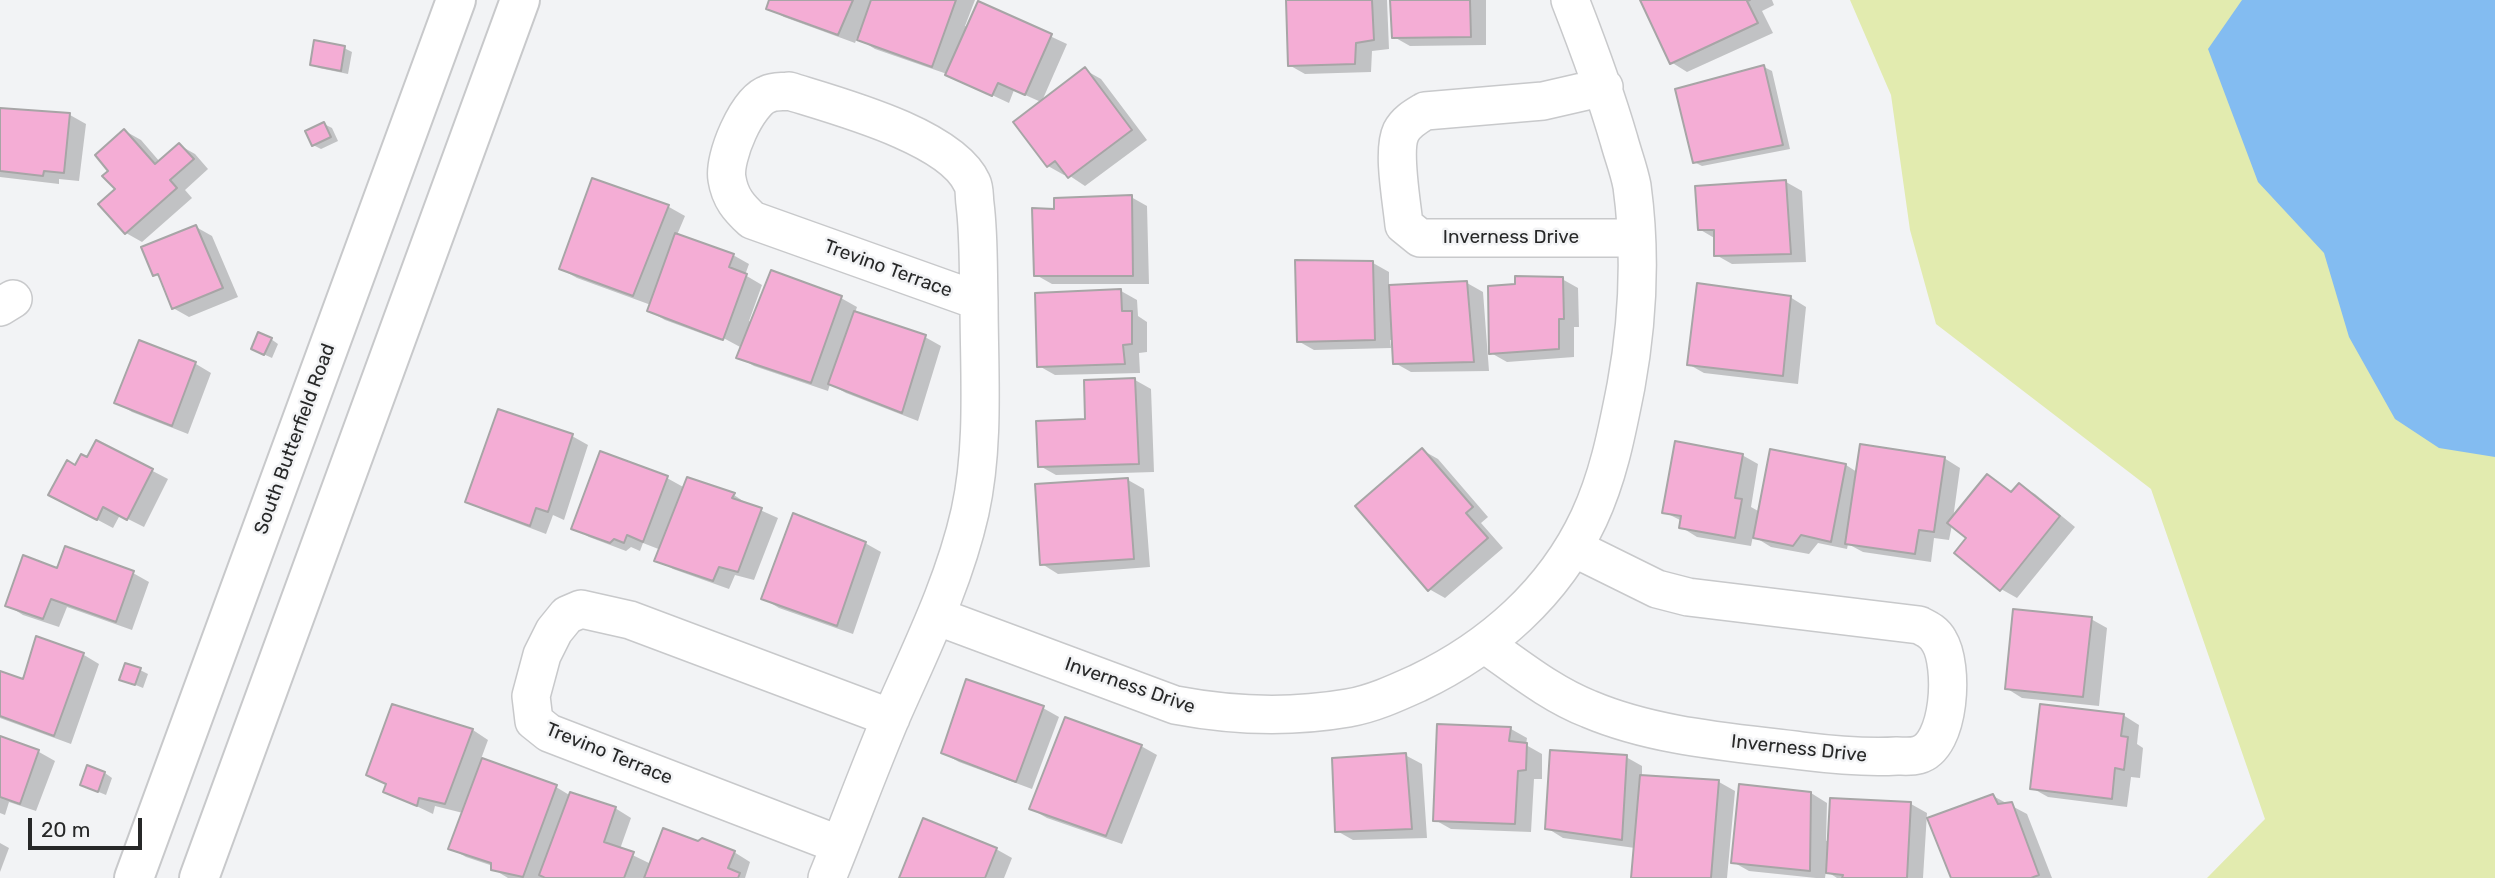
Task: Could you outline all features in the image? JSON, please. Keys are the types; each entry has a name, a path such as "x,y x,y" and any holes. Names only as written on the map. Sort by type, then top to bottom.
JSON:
{"main road":[{"name":"South Butterfield Road","path":"134,878 456,0"},
{"path":"199,878 520,0"}],"street":[{"name":"Inverness Drive","path":"936,616 1175,705 1214,713 1286,716 1351,708 1399,692 1448,668 1486,645 1528,607 1574,548 1590,516 1613,454 1632,352 1637,298 1636,238 1631,184 1604,87 1570,0"},
{"name":"Inverness Drive","path":"1604,87 1543,101 1425,111 1412,118 1401,131 1397,146 1404,225 1420,238 1636,238"},
{"name":"Trevino Terrace","path":"827,878 891,718 936,616 958,558 970,511 979,458 979,301 977,220 972,184 957,162 940,149 876,119 789,91 766,94 754,103 735,136 726,176 734,203 752,220 979,301"},
{"name":"Inverness Drive","path":"1486,645 1545,687 1589,709 1648,728 1712,740 1861,758 1919,755 1934,744 1941,733 1949,677 1940,642 1930,629 1919,625 1688,597 1657,589 1574,548"},
{"name":"Trevino Terrace","path":"840,845 549,733 534,721 531,696 542,655 554,631 567,615 581,609 630,620 891,718"}],"green space":[{"path":"1850,0 2495,0 2495,878 2207,878 2265,819 2151,489 1936,324 1910,230 1891,95"}],"water":[{"path":"2242,0 2495,0 2495,457 2439,448 2395,419 2349,337 2324,253 2258,182 2208,49"}],"building":[{"path":"769,0 853,0 838,35 766,9"},
{"path":"871,0 956,0 932,67 857,40"},
{"path":"1286,0 1372,0 1374,40 1356,43 1355,64 1288,66"},
{"path":"1390,0 1470,0 1471,37 1392,38"},
{"path":"1640,0 1750,0 1747,1 1758,23 1670,64"},
{"path":"978,1 1052,34 1025,95 998,83 992,96 945,75"},
{"path":"314,40 345,46 341,71 310,65"},
{"path":"1764,65 1783,145 1693,163 1675,89"},
{"path":"1085,67 1132,130 1068,178 1055,161 1047,167 1013,122"},
{"path":"0,108 70,113 64,173 44,171 43,176 0,171"},
{"path":"324,122 331,137 312,146 305,131"},
{"path":"124,129 155,164 179,143 194,159 170,180 177,188 125,234 98,204 115,189 102,176 108,171 95,155"},
{"path":"592,178 669,205 633,296 559,269"},
{"path":"1786,180 1791,254 1714,256 1714,230 1698,230 1695,186"},
{"path":"1132,195 1133,276 1034,276 1032,208 1054,209 1054,198"},
{"path":"196,225 223,288 172,309 158,274 153,276 141,247"},
{"path":"675,233 734,254 729,267 747,274 723,340 647,311"},
{"path":"1295,260 1373,261 1375,340 1297,342"},
{"path":"771,270 842,296 811,383 736,358"},
{"path":"1515,276 1563,277 1564,319 1559,319 1559,349 1489,354 1488,286 1515,284"},
{"path":"1467,281 1474,362 1393,364 1389,285"},
{"path":"1697,283 1791,296 1783,376 1687,365"},
{"path":"1121,289 1122,311 1132,311 1132,344 1123,345 1125,364 1037,367 1035,293"},
{"path":"854,311 926,335 902,413 828,384"},
{"path":"258,332 272,338 264,355 251,349"},
{"path":"139,340 196,362 172,426 114,403"},
{"path":"1135,378 1139,464 1038,467 1036,421 1085,419 1084,380"},
{"path":"498,409 573,434 548,512 536,508 530,526 465,502"},
{"path":"96,440 153,469 127,520 103,507 97,520 48,495 67,460 75,465 81,454 87,457"},
{"path":"1675,441 1743,454 1735,498 1742,499 1735,538 1679,528 1681,516 1662,513"},
{"path":"1860,444 1945,457 1934,532 1919,530 1915,554 1845,544"},
{"path":"1422,448 1473,507 1466,513 1488,538 1428,591 1355,506"},
{"path":"1770,449 1846,464 1831,542 1801,535 1793,546 1753,538"},
{"path":"600,451 668,476 643,542 627,535 624,543 614,539 610,543 571,529"},
{"path":"1987,474 2011,492 2019,483 2060,516 2000,591 1954,553 1966,538 1947,523"},
{"path":"687,477 735,493 732,498 762,508 738,572 719,567 713,581 654,561"},
{"path":"1128,478 1134,559 1040,565 1035,484"},
{"path":"793,513 866,542 837,626 761,599"},
{"path":"65,546 134,571 116,622 51,599 43,619 5,606 23,555 57,568"},
{"path":"2013,609 2092,617 2083,697 2005,689"},
{"path":"36,636 84,653 54,736 0,716 0,671 23,679"},
{"path":"125,663 141,668 135,685 119,680"},
{"path":"966,679 1044,706 1016,782 941,753"},
{"path":"392,704 473,729 445,804 419,798 417,806 383,792 386,784 366,775"},
{"path":"2040,704 2124,714 2121,736 2128,737 2124,770 2115,768 2112,799 2030,789"},
{"path":"1065,717 1142,745 1106,836 1029,809"},
{"path":"1437,724 1511,727 1509,741 1527,743 1526,770 1518,771 1515,824 1433,821"},
{"path":"0,736 39,750 20,804 0,797"},
{"path":"1550,750 1627,755 1622,840 1545,829"},
{"path":"1406,753 1412,829 1335,832 1332,758"},
{"path":"482,758 557,785 523,877 491,870 491,863 448,849"},
{"path":"87,765 105,772 98,792 80,785"},
{"path":"1640,775 1719,780 1711,878 1631,878"},
{"path":"1739,784 1811,792 1810,871 1731,863"},
{"path":"570,792 616,807 604,842 634,852 624,878 545,878 539,875"},
{"path":"1993,794 1998,804 2012,802 2039,875 2031,878 1951,878 1927,818"},
{"path":"1830,798 1911,802 1907,878 1842,878 1843,875 1826,873"},
{"path":"923,818 997,848 985,878 899,878"},
{"path":"663,828 698,841 702,838 735,851 728,868 740,873 738,878 644,878"}]}
